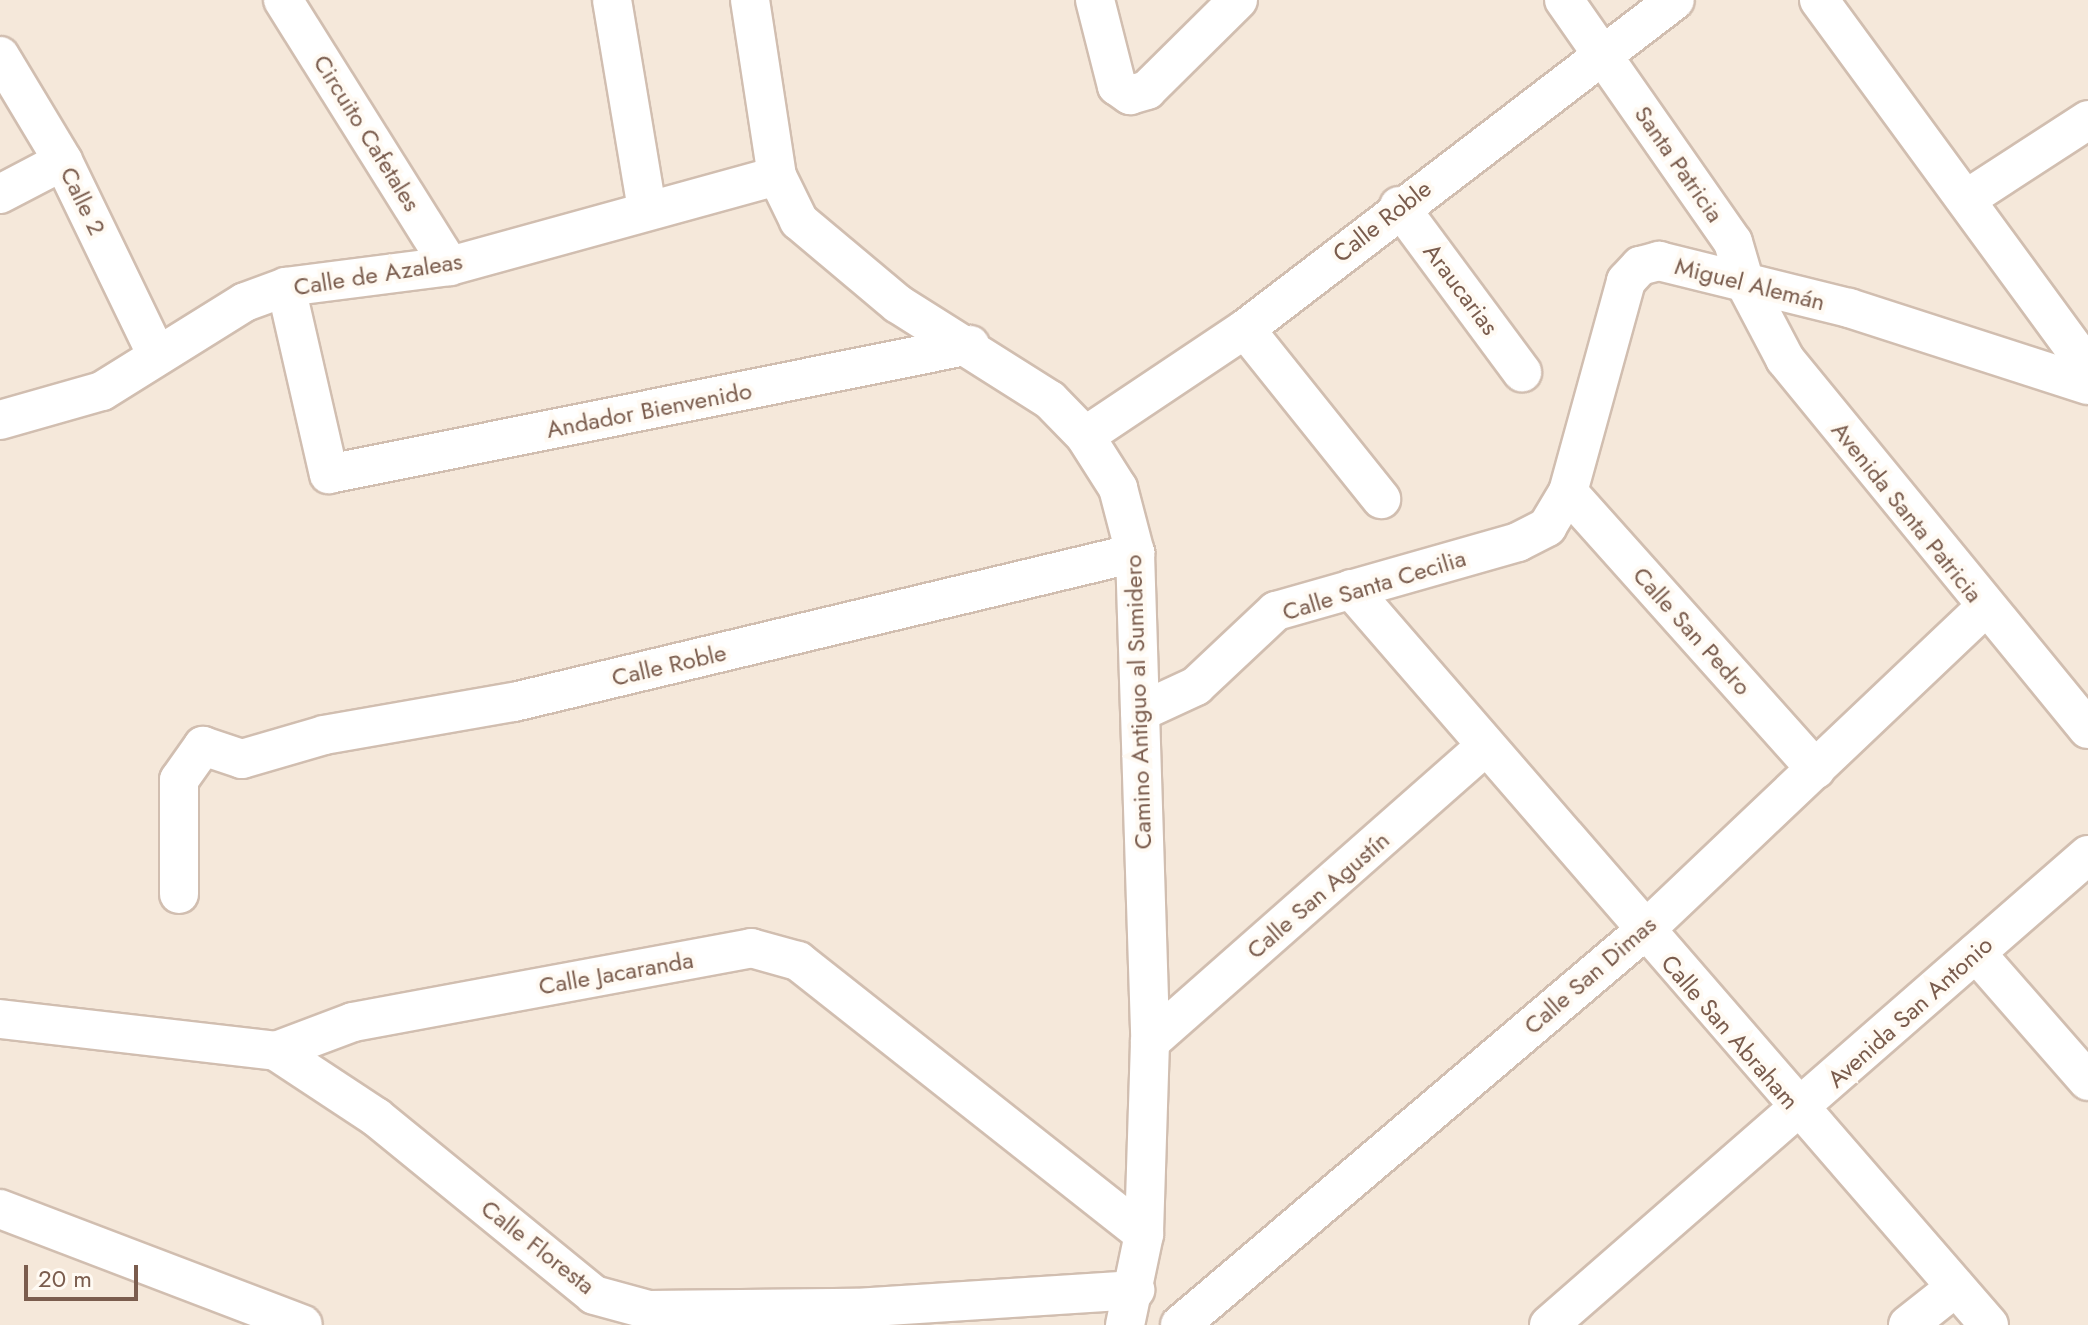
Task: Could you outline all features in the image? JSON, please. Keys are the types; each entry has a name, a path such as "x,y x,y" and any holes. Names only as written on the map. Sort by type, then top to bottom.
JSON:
{"street":[{"name":"Circuito Cafetales","path":"283,0 450,266"},
{"path":"612,0 647,210"},
{"name":"Camino Antiguo al Sumidero","path":"750,0 777,176 799,221 845,265 1050,400 1085,436 1118,488 1135,553 1150,1042 1144,1234 1130,1307"},
{"path":"1095,0 1117,86 1130,95 1147,90 1238,0"},
{"name":"Santa Patricia","path":"1564,0 1733,242 1745,283"},
{"name":"Calle Roble","path":"1085,436 1245,329 1601,51 1675,0"},
{"path":"1819,0 1968,198 2088,367"},
{"name":"Calle 2","path":"0,56 63,161 156,353"},
{"path":"1968,198 2088,120"},
{"path":"0,194 63,161"},
{"name":"Calle de Azaleas","path":"0,420 102,391 156,353 245,302 286,287 450,266 777,176"},
{"name":"Araucarias","path":"1399,206 1522,372"},
{"name":"Miguel Alemán","path":"1568,492 1626,281 1640,266 1659,261 1849,308 2088,385"},
{"name":"Avenida Santa Patricia","path":"1745,283 1785,359 1984,608 2088,729"},
{"name":"Andador Bienvenido","path":"286,287 329,474 970,345"},
{"path":"1245,329 1381,499"},
{"name":"Calle Santa Cecilia","path":"1140,712 1196,686 1276,611 1518,542 1547,527 1568,492"},
{"name":"Calle San Pedro","path":"1568,492 1816,769"},
{"name":"Calle Roble","path":"179,894 179,780 203,746 242,759 324,735 514,702 1135,553"},
{"name":"Calle San Abraham","path":"1351,589 1643,932 1989,1325"},
{"name":"Calle San Dimas","path":"1180,1325 1643,932 1984,608"},
{"name":"Calle San Agustín","path":"1150,1042 1485,747"},
{"name":"Avenida San Antonio","path":"1549,1325 1799,1111 2088,855"},
{"name":"Calle Jacaranda","path":"0,1019 276,1051 353,1022 751,948 798,961 1144,1234"},
{"path":"1976,953 2088,1081"},
{"name":"Calle Floresta","path":"276,1051 376,1117 594,1295 649,1310 1130,1307"},
{"path":"0,1209 303,1325"},
{"path":"1908,1325 1956,1287"}],"shaded area":[{"path":"0,0 2088,0 2088,1325 0,1325"}]}
